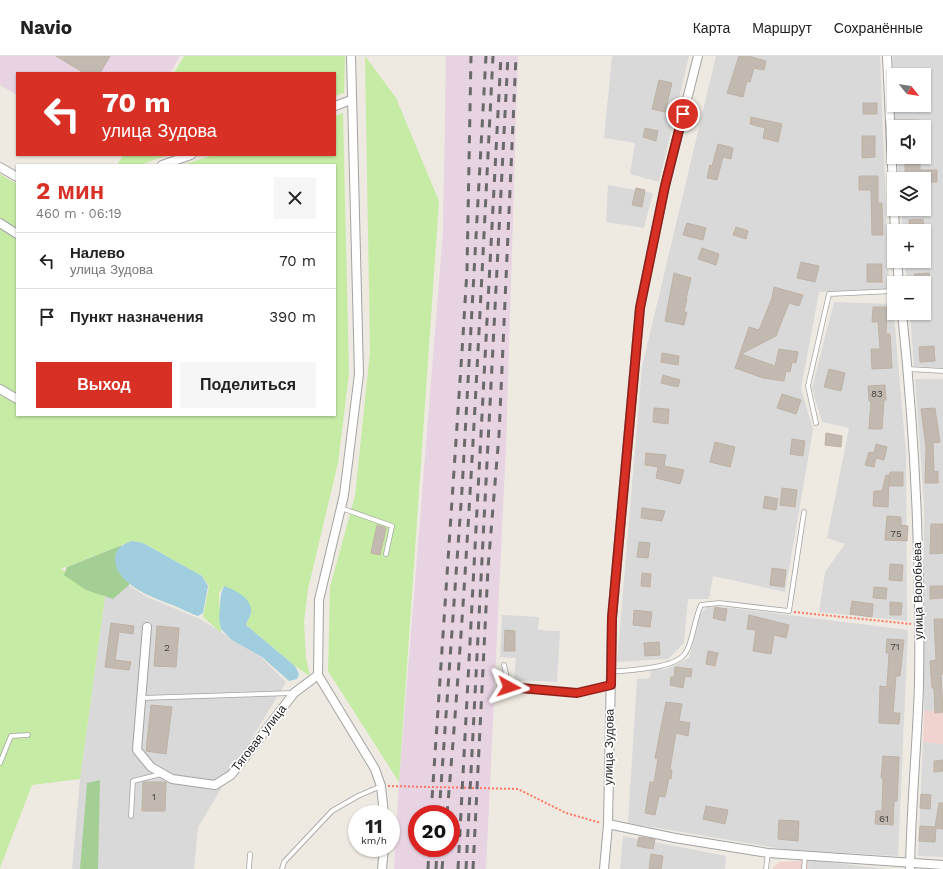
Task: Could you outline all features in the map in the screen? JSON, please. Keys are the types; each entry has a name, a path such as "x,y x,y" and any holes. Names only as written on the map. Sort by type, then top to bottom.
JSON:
{"street":[{"path":"351,56 359,374 344,495 319,600 318,675 375,769 381,786 383,805"},
{"name":"улица Зудова","path":"604,869 608,824 610,672 614,602 640,308 665,186 698,56"},
{"path":"887,56 895,224"},
{"path":"336,106 351,100"},
{"path":"165,164 188,156"},
{"path":"0,167 16,176"},
{"path":"0,223 16,233"},
{"name":"улица Воробьёва","path":"903,320 908,369 917,523 919,684 910,866"},
{"path":"0,389 16,398"},
{"name":"Тяговая улица","path":"147,627 137,750 151,767 172,779 215,785 231,775 294,693 318,675"},
{"path":"608,824 675,838 768,853 805,855 910,866 943,865"},
{"path":"382,869 383,857"}],"lane":[{"path":"816,423 808,386 829,294 887,291"},
{"path":"908,369 943,371"},
{"path":"341,508 392,526 386,554"},
{"path":"610,672 667,665 680,659 686,652 696,616 701,605 719,603 789,611 804,512"},
{"path":"504,664 509,687 577,693 611,685"},
{"path":"141,698 294,693"},
{"path":"0,762 11,736 28,735"},
{"path":"131,816 133,781 163,774"},
{"path":"282,869 284,862 332,811 358,796 381,786"},
{"path":"766,869 768,853"},
{"path":"249,869 250,854"},
{"path":"804,869 805,855"}],"path":[{"path":"789,611 918,625"},
{"path":"381,786 518,789 566,813 608,824"}],"shaded area":[{"path":"0,56 180,56 171,72 16,72 16,94 0,85"},
{"path":"446,56 518,56 506,445 486,869 394,869 395,857 400,857 400,805 398,805 443,231"},
{"path":"612,56 689,56 659,182 630,174 635,143 604,138"},
{"path":"716,56 880,56 888,276 887,276 887,289 819,292 801,389 813,430 785,592 713,576 709,599 688,599 684,643 668,659 617,662 642,367"},
{"path":"893,56 943,56 943,368 914,366 911,320 931,320 931,276 906,276 906,268 931,268 931,224 902,224 902,216 931,216 931,172 898,172 898,164 931,164 931,120 894,120 894,112 931,112 931,68 893,68"},
{"path":"608,185 653,193 644,228 606,222"},
{"path":"834,302 887,304 887,320 894,320 906,454 907,621 819,612 825,572 845,544 827,538 849,428 822,422 812,388"},
{"path":"915,379 943,379 943,711 924,711 924,504"},
{"path":"125,583 147,597 200,619 260,656 286,682 198,827 194,869 72,869 80,779 105,597"},
{"path":"707,607 732,608 908,630 898,856 789,850 628,823 637,679 650,678 651,670 666,669 689,658 700,614"},
{"path":"502,615 539,617 538,630 560,631 557,682 514,680 516,658 500,657"},
{"path":"924,711 943,711 943,744 923,742"},
{"path":"923,742 943,744 943,857 918,856"},
{"path":"623,836 726,856 725,869 620,869"},
{"path":"809,860 886,869 808,869"},
{"path":"809,860 808,869 772,869 780,862"}],"green space":[{"path":"184,56 345,56 344,93 336,96 336,72 175,72"},
{"path":"365,56 396,98 439,201 399,782 328,671 330,587 355,496 370,352"},
{"path":"343,113 349,374 338,463 308,589 304,622 306,658 310,676 295,666 246,625 251,613 224,586 219,593 221,633 203,617 209,586 202,576 143,543 132,541 61,569 105,597 80,779 32,785 0,868 0,174 16,183 16,416 336,416 336,164 185,164 210,156 336,156 336,116"},
{"path":"122,156 165,156 143,164 118,164"},
{"path":"122,545 115,555 120,574 130,584 113,599 86,590 64,575 67,567"},
{"path":"100,780 98,869 80,869 87,783"}],"water":[{"path":"132,541 143,543 202,576 208,586 203,613 198,616 151,597 127,582 117,568 115,556 120,548"},
{"path":"224,586 238,592 246,599 251,608 251,613 246,625 295,666 299,674 297,679 289,681 262,657 232,640 221,629 219,618 221,594"}],"building":[{"path":"56,56 110,56 101,72 82,72"},
{"path":"739,56 748,56 766,61 764,70 754,68 750,82 747,81 743,97 727,93"},
{"path":"659,80 672,83 665,112 652,109"},
{"path":"863,103 877,103 877,114 863,114"},
{"path":"751,117 782,124 778,142 763,138 765,128 750,124"},
{"path":"645,128 658,131 656,141 643,137"},
{"path":"862,136 875,136 875,157 862,158"},
{"path":"718,144 733,148 731,159 723,157 717,180 707,178"},
{"path":"905,164 920,164 920,170 937,170 937,182 931,182 931,172 905,172"},
{"path":"859,176 878,176 878,203 882,203 883,235 872,235 871,190 859,190"},
{"path":"636,188 645,190 642,207 632,205"},
{"path":"923,219 923,224 909,224 909,220"},
{"path":"687,223 706,228 703,240 683,235"},
{"path":"736,227 748,231 746,239 733,235"},
{"path":"702,248 719,254 716,265 698,259"},
{"path":"801,262 819,266 815,282 797,278"},
{"path":"867,264 882,264 882,282 867,282"},
{"path":"674,273 691,278 684,312 687,312 684,325 665,321"},
{"path":"929,273 929,276 914,276 914,274"},
{"path":"774,287 803,295 799,306 789,303 776,336 741,354 775,366 779,349 798,352 796,363 792,362 790,372 786,371 784,381 763,378 735,368 749,327 759,330 772,298"},
{"path":"873,307 887,307 886,334 890,334 892,368 872,369 871,349 880,349 878,322 872,322"},
{"path":"934,346 935,361 920,362 919,347"},
{"path":"662,353 679,356 678,365 661,362"},
{"path":"829,369 845,373 841,391 824,387"},
{"path":"663,375 680,380 678,387 661,383"},
{"path":"885,385 886,400 884,400 882,429 869,429 871,401 869,401 868,386"},
{"path":"782,394 801,400 796,414 777,408"},
{"path":"654,408 669,409 668,424 653,422"},
{"path":"935,408 940,442 933,443 934,472 938,471 938,483 925,483 926,447 921,409"},
{"path":"826,433 842,436 841,447 825,445"},
{"path":"792,439 805,441 803,456 790,454"},
{"path":"715,442 735,447 730,467 710,462"},
{"path":"876,444 887,447 884,460 876,458 874,467 865,465 869,452 874,453"},
{"path":"646,453 666,455 664,466 684,470 680,484 656,478 658,467 645,465"},
{"path":"890,472 903,472 903,486 889,486"},
{"path":"886,475 889,475 888,507 873,506 874,491 882,491"},
{"path":"782,488 797,490 795,507 780,505"},
{"path":"765,496 778,499 776,510 763,508"},
{"path":"642,508 665,511 662,521 641,518"},
{"path":"887,516 901,517 901,525 908,526 907,541 885,540"},
{"path":"931,524 943,524 943,553 930,554"},
{"path":"377,525 386,528 380,555 371,553"},
{"path":"639,542 650,543 648,558 637,557"},
{"path":"890,564 903,565 902,581 889,580"},
{"path":"772,568 786,570 784,587 770,585"},
{"path":"642,573 651,574 650,587 641,586"},
{"path":"930,586 943,586 943,598 930,599"},
{"path":"874,587 887,588 886,599 873,598"},
{"path":"852,601 873,604 872,617 850,614"},
{"path":"890,602 902,603 901,615 890,615"},
{"path":"715,607 727,609 725,621 713,618"},
{"path":"634,610 652,612 650,627 633,625"},
{"path":"749,615 789,625 786,638 774,635 771,654 753,651 756,630 747,629"},
{"path":"934,619 943,619 943,674 941,674 943,712 935,713 934,688 932,688 930,661 936,660"},
{"path":"111,623 134,626 133,634 119,632 115,660 131,662 129,670 105,667"},
{"path":"157,626 179,628 176,667 154,666"},
{"path":"505,630 515,631 515,651 504,651"},
{"path":"887,639 904,640 900,676 896,676 893,713 900,713 899,724 879,723 880,686 887,687 889,653 886,653"},
{"path":"659,642 660,655 645,656 644,643"},
{"path":"708,651 718,653 715,666 706,664"},
{"path":"675,667 692,669 691,677 685,676 683,688 670,685 671,677 674,677"},
{"path":"666,702 682,704 679,721 690,723 688,736 676,733 670,769 672,770 671,779 669,778 665,797 659,796 655,815 645,813 650,782 654,782 658,759 655,758"},
{"path":"151,705 172,707 166,754 146,751"},
{"path":"883,756 899,757 897,801 894,801 893,825 875,824 876,811 882,811 883,778 881,778"},
{"path":"943,760 943,771 934,772 934,761"},
{"path":"143,782 166,782 165,811 142,811"},
{"path":"921,794 931,795 930,809 920,808"},
{"path":"939,803 943,803 943,829 936,828 935,842 919,841 920,826 935,827"},
{"path":"706,806 728,810 725,824 703,819"},
{"path":"779,820 799,821 798,841 778,839"},
{"path":"639,837 655,839 653,849 637,846"},
{"path":"651,854 663,856 661,869 649,869"}],"railway":[{"path":"432,805 467,270 471,56"},
{"path":"440,805 462,490 486,56"},
{"path":"448,805 468,530 493,56"},
{"path":"458,869 501,56"},
{"path":"466,869 508,56"},
{"path":"473,869 488,568 499,435 516,56"},
{"path":"428,869 429,857"},
{"path":"436,869 437,857"},
{"path":"442,869 443,857"}],"route":[{"path":"509,687 577,693 611,685 612,618 640,308 665,186 683,114"}]}
